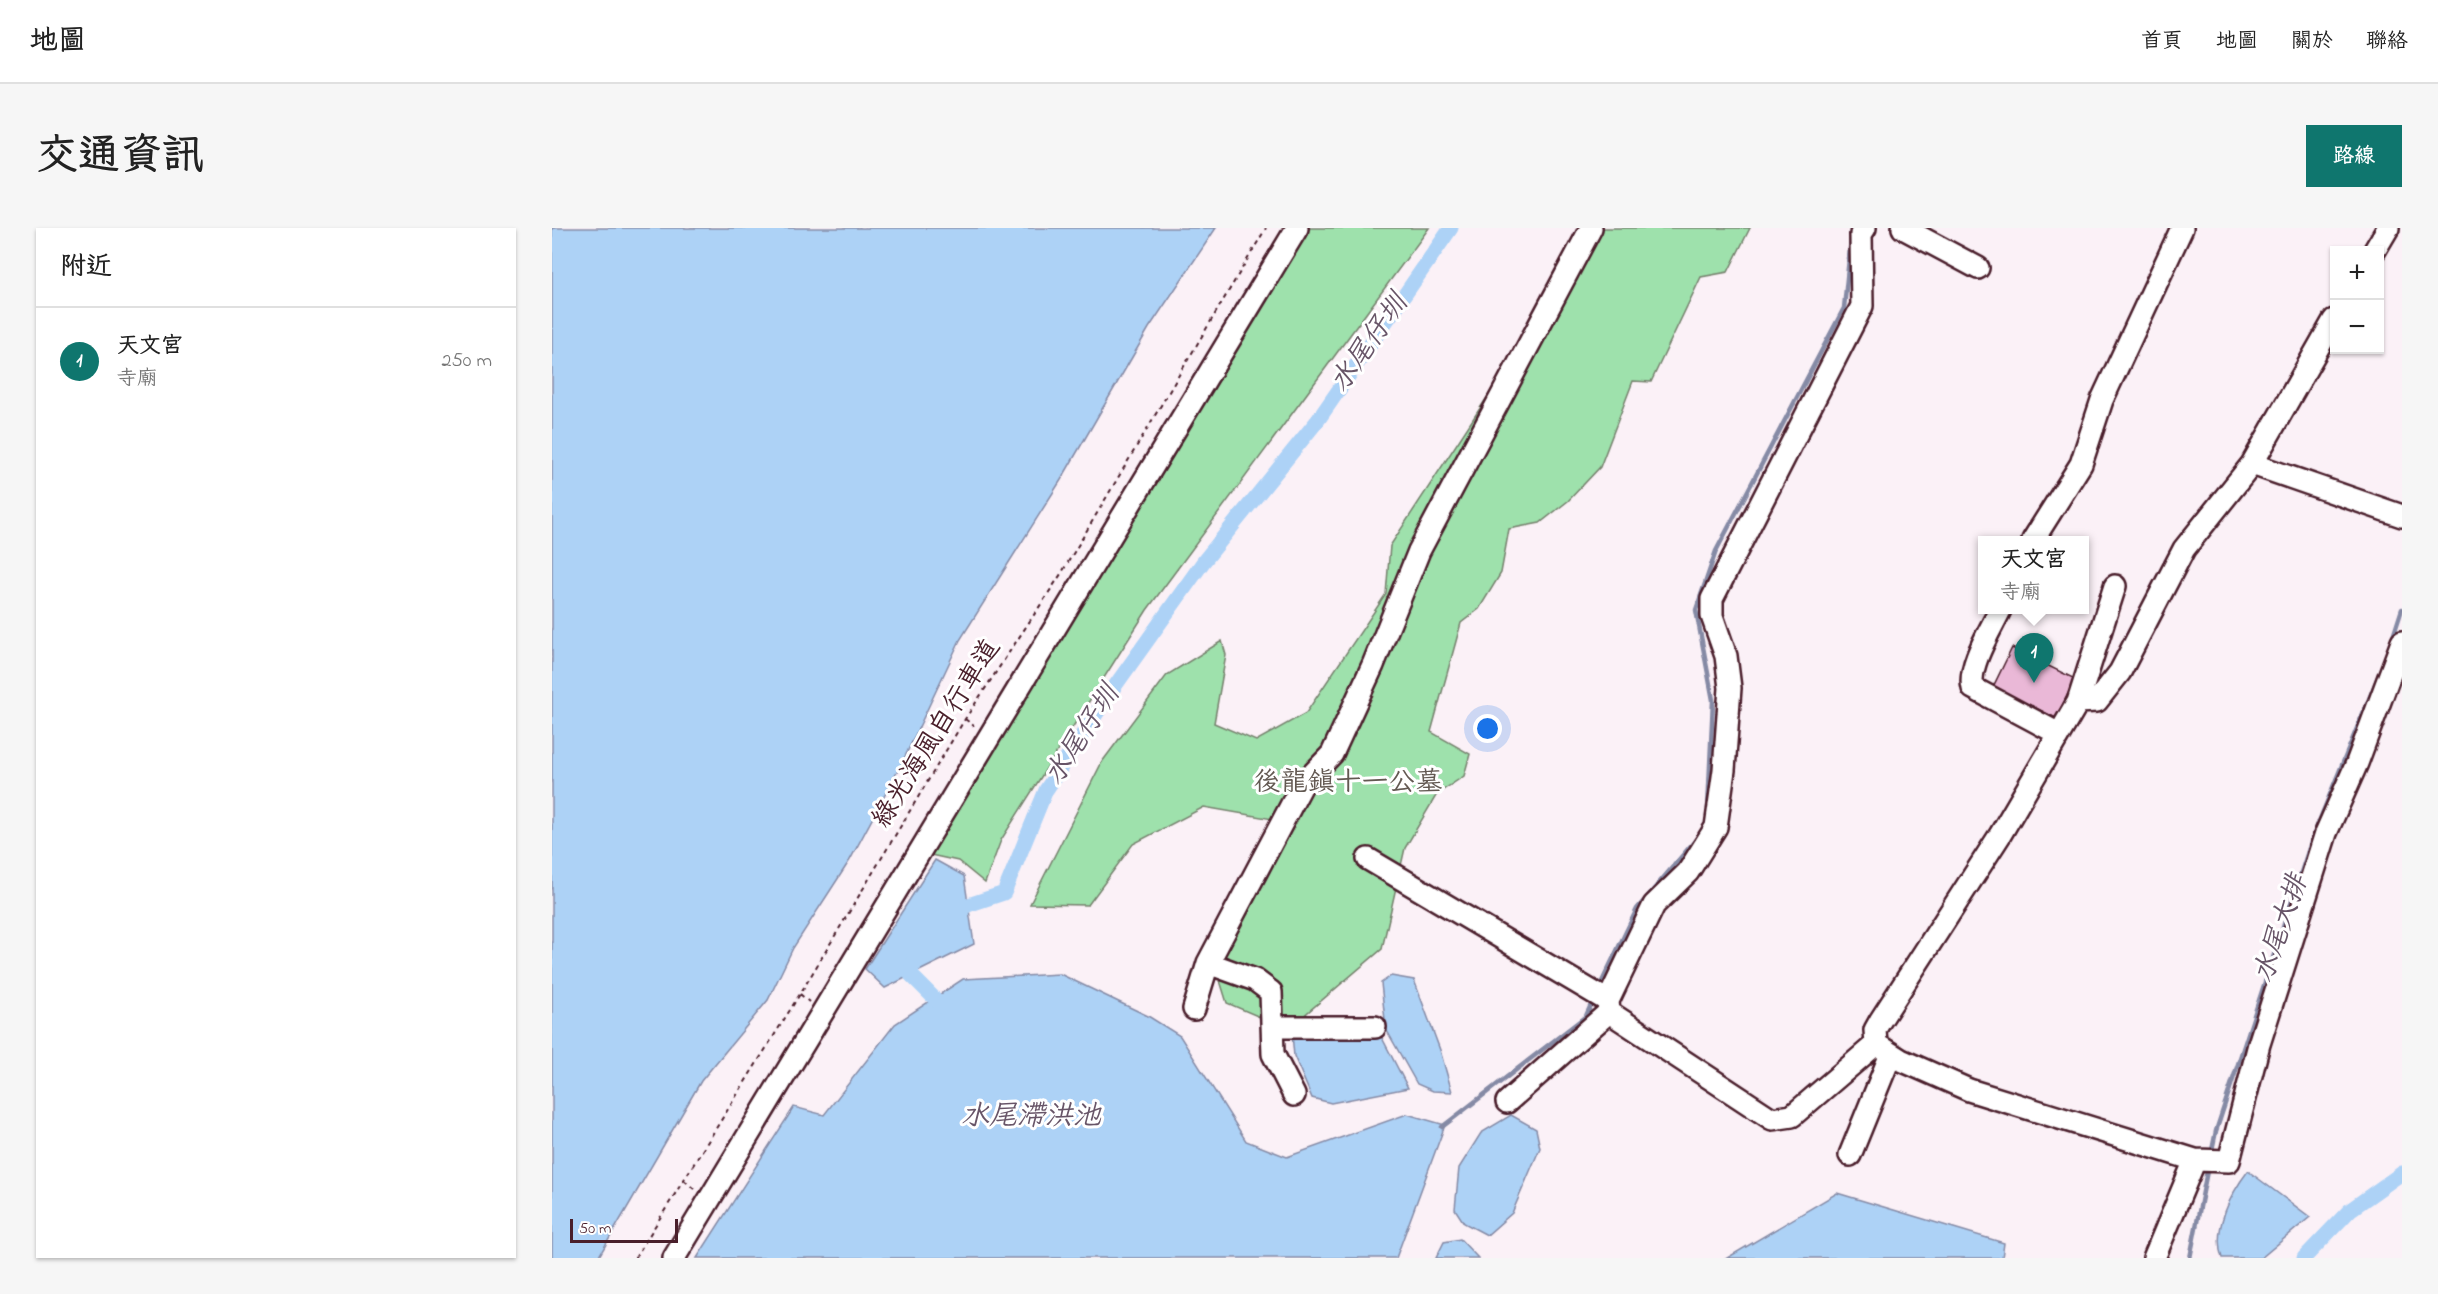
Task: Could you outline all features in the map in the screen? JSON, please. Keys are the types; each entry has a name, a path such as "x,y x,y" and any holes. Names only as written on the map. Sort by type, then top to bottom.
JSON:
{"street":[{"path":"674,1258 1297,228"},
{"path":"1194,1009 1208,963 1302,785 1332,754 1373,665 1419,551 1591,228"},
{"path":"1507,1102 1602,1000 1654,905 1688,872 1716,827 1724,770 1731,688 1726,656 1712,616 1712,599 1862,306 1861,234 1865,228"},
{"path":"1903,228 1978,268"},
{"path":"2036,536 2081,464 2102,400 2182,228"},
{"path":"2377,246 2388,228"},
{"path":"2078,702 2097,701 2120,672 2184,549 2252,464 2330,327"},
{"path":"2252,464 2402,516"},
{"path":"2115,586 2078,702 2000,835 1875,1030 1884,1049 1969,1090 2205,1161 2229,1161 2259,1044 2326,833 2357,763 2402,642"},
{"path":"1998,614 1973,669 1971,680 1973,688 2059,734"},
{"path":"1368,859 1602,1000 1772,1119 1792,1116 1884,1049"},
{"path":"1208,963 1255,980 1271,992 1274,1054 1294,1095"},
{"path":"1273,1027 1375,1027"},
{"path":"1850,1155 1884,1049"},
{"path":"2154,1258 2205,1161"}],"path":[{"name":"綠光海風自行車道","path":"635,1258 800,994 964,719 1061,574 1266,228"}],"green space":[{"path":"1310,228 1429,228 1147,610 1001,840 985,883 958,861 926,854"},
{"name":"後龍鎮十一公墓","path":"1584,228 1750,228 1728,272 1701,277 1651,382 1633,381 1600,467 1568,501 1540,523 1509,529 1501,573 1479,609 1461,623 1431,732 1470,754 1464,776 1437,794 1405,848 1382,949 1288,1029 1227,1003 1212,955 1273,819 1204,807 1133,844 1088,905 1030,904 1102,762 1167,675 1222,641 1226,655 1214,723 1256,741 1306,713 1386,594 1390,546 1488,396"}],"water":[{"path":"552,228 1216,228 1149,328 1061,480 960,640 902,763 850,860 793,948 768,1000 701,1081 598,1258 552,1258"},
{"path":"935,860 964,876 974,944 885,988 865,969"},
{"name":"水尾滯洪池","path":"1060,974 1148,1016 1180,1036 1246,1141 1287,1157 1407,1114 1445,1125 1396,1258 697,1258 794,1107 824,1115 895,1024 963,979"},
{"path":"1391,976 1414,980 1440,1050 1452,1092 1433,1091 1417,1084 1386,1029 1381,983"},
{"path":"1292,1034 1380,1034 1408,1088 1331,1103 1312,1098 1294,1056"},
{"path":"1511,1115 1536,1129 1540,1148 1512,1213 1487,1235 1464,1223 1455,1209 1459,1168 1481,1133"},
{"path":"2248,1171 2310,1217 2261,1258 2222,1258 2219,1236 2221,1224 2235,1190"},
{"path":"1837,1193 2004,1243 2002,1258 1727,1258"},
{"path":"1460,1239 1478,1258 1436,1258 1444,1242"}],"building":[{"path":"2012,648 2075,679 2056,718 1993,687"}],"waterway":[{"name":"水尾仔圳","path":"952,915 968,905 1004,893 1046,790 1110,693 1204,561 1318,420 1451,228"},
{"path":"1708,809 1713,700 1696,610 1716,551 1844,308 1852,228"},
{"name":"水尾大排","path":"2392,640 2402,609"},
{"name":"水尾大排","path":"2211,1155 2216,1131 2313,836 2386,657"},
{"path":"1599,988 1637,909 1699,836"},
{"name":"水尾仔圳","path":"914,956 911,975 949,1013"},
{"path":"1442,1127 1586,1016 1594,998"},
{"name":"水尾大排","path":"2190,1258 2208,1166"},
{"name":"水尾大排","path":"2304,1258 2350,1210 2402,1173"}],"place":[{"name":"天文宮","path":"2034,683"}]}
